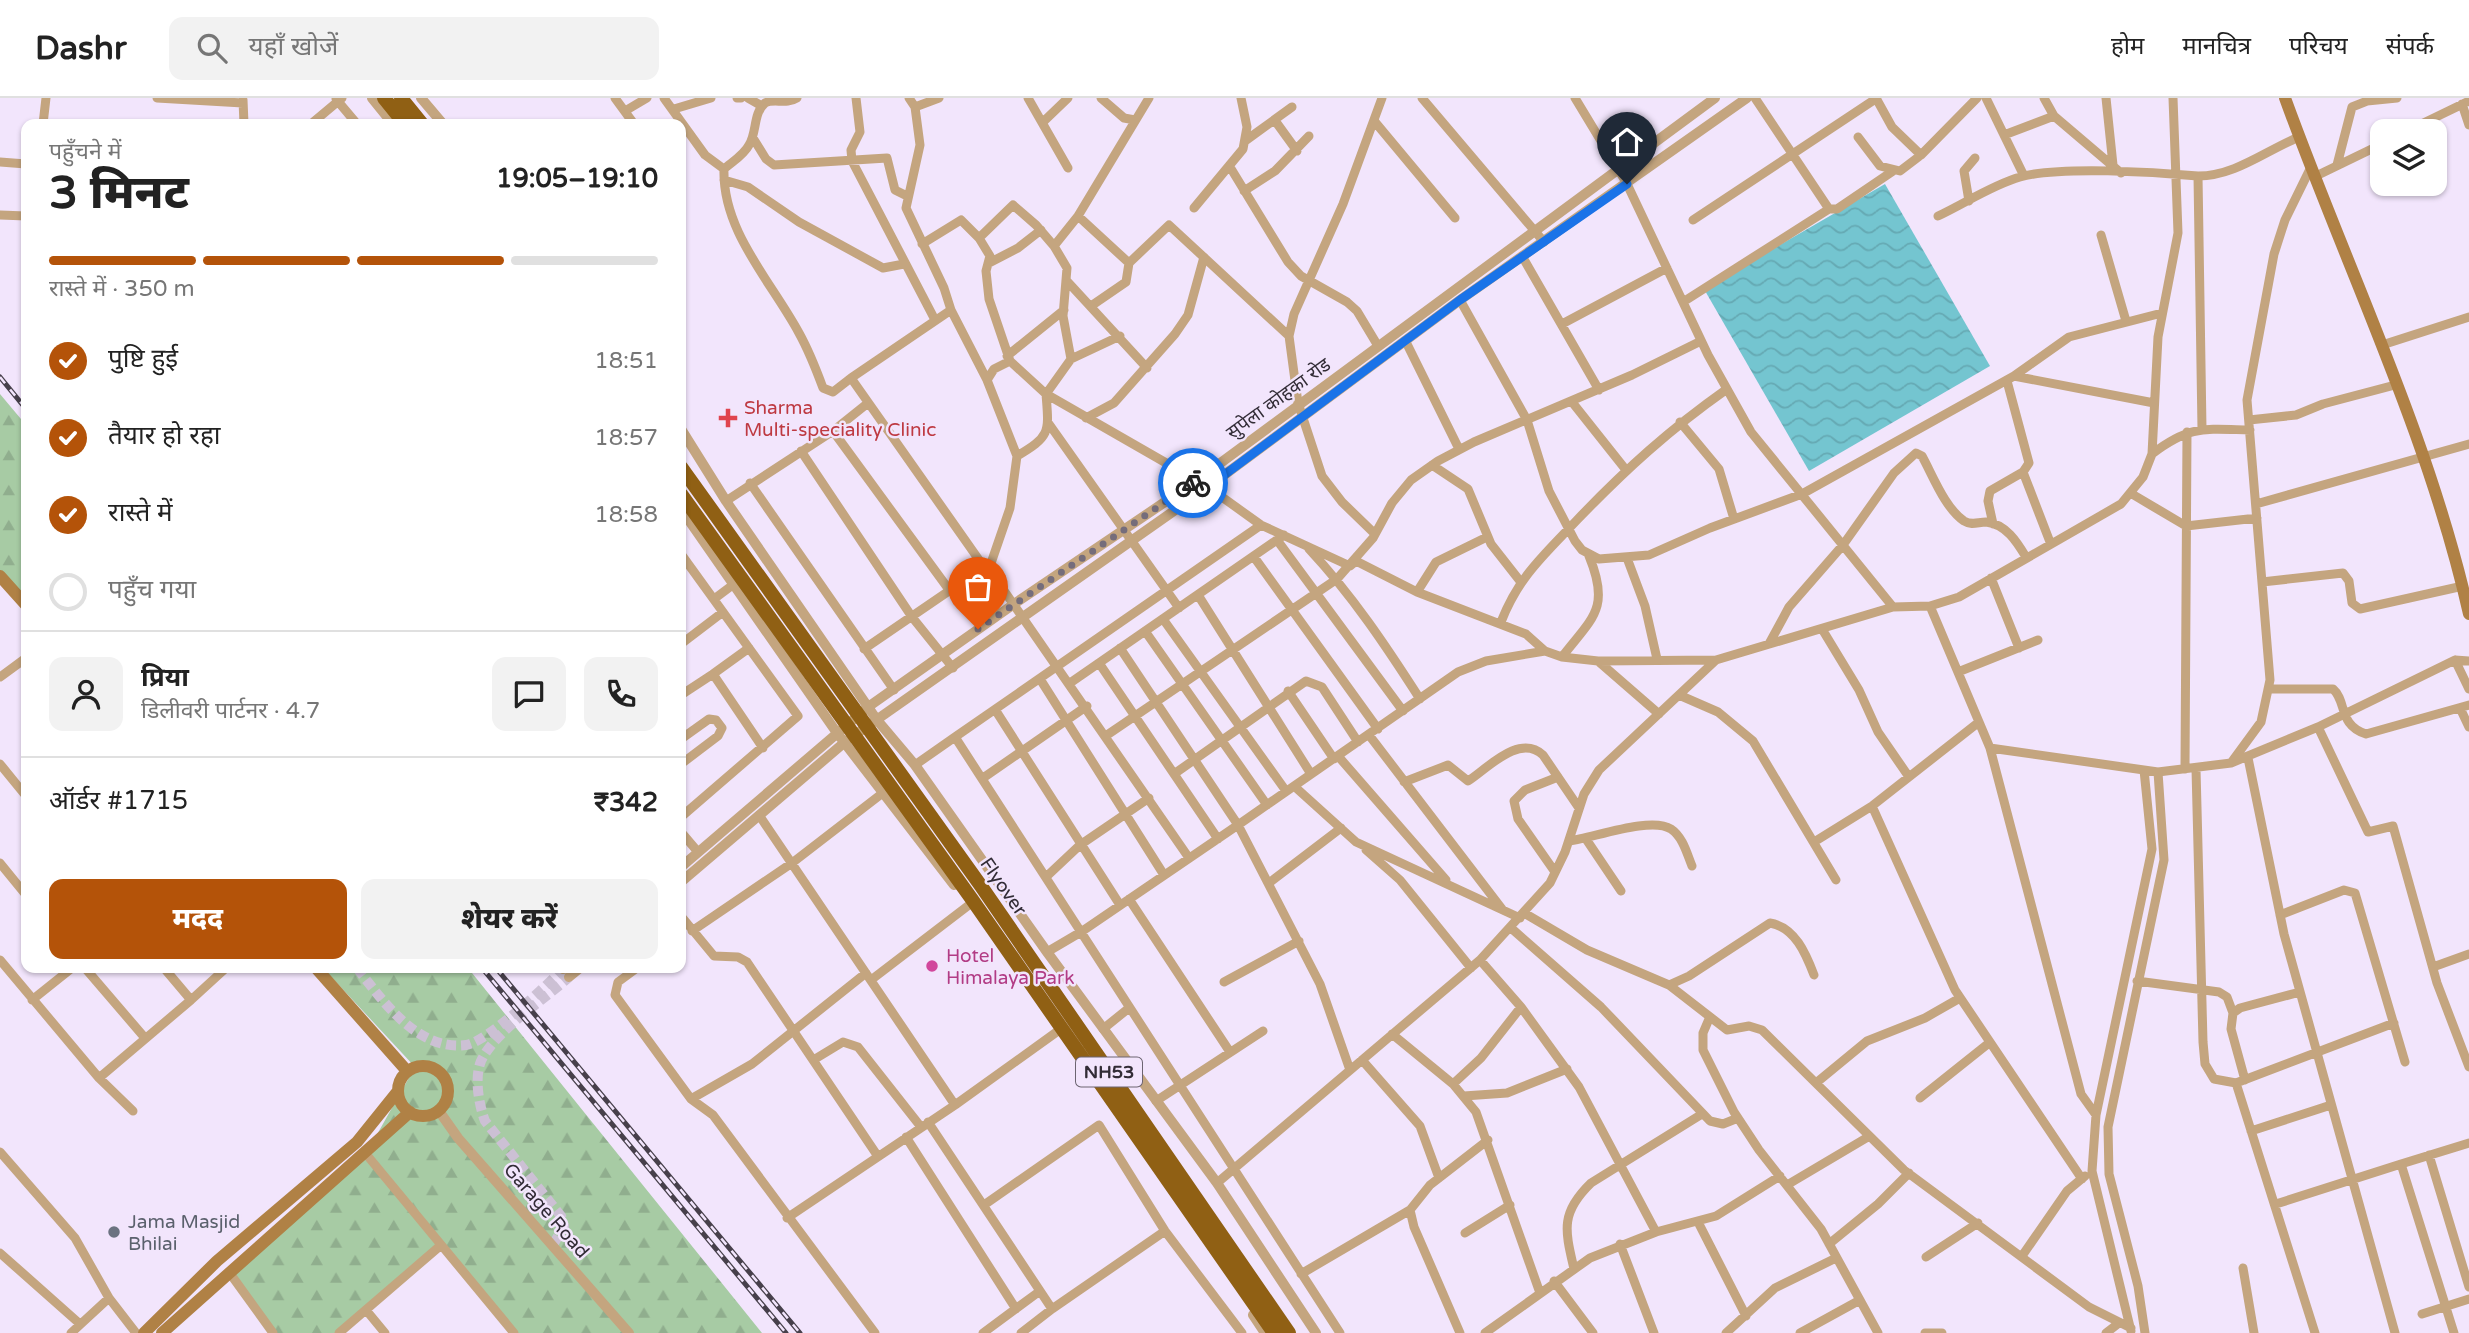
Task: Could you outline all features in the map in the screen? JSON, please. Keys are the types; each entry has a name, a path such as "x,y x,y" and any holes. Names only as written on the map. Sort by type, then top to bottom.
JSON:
{"highway":[{"path":"384,98 401,119"},
{"path":"401,98 418,119"},
{"name":"Flyover","path":"686,474 981,886 1289,1333"},
{"name":"Flyover","path":"686,501 979,910 1273,1333"}],"main road":[{"path":"2285,98 2382,345 2423,458 2463,586 2469,614"},
{"path":"0,576 21,599"},
{"path":"320,973 407,1071"},
{"path":"144,1333 218,1261 357,1142 397,1091 400,1080 407,1071 415,1066 428,1066 442,1075 448,1089 439,1111 419,1116 401,1103 397,1091"},
{"path":"162,1333 410,1112"}],"street":[{"path":"44,119 46,98"},
{"path":"157,98 243,100 244,119"},
{"path":"372,98 389,119"},
{"path":"421,98 439,119"},
{"path":"615,98 631,119"},
{"path":"625,111 647,98"},
{"path":"664,98 681,119"},
{"path":"674,109 711,98"},
{"path":"748,98 762,106"},
{"path":"797,98 788,103 775,99 762,106 753,138 746,150 724,169 724,193 742,240 798,330 823,388 833,392 934,318 951,310"},
{"path":"856,98 860,132 851,150 852,161 934,318"},
{"path":"864,649 986,568 1010,508 1017,456 987,380 951,310 906,208 907,196 918,165 920,145 912,102 939,98"},
{"path":"1028,98 1068,168"},
{"path":"1043,122 1068,98"},
{"path":"1101,98 1124,118 1135,120"},
{"path":"1054,246 1078,216 1149,98"},
{"path":"1194,208 1230,167 1245,141 1247,127 1241,98"},
{"path":"1375,534 1342,502 1322,476 1298,403 1289,336 1307,280 1343,204 1382,98"},
{"path":"1422,98 1496,189 1544,242"},
{"path":"1575,98 1627,184 1701,341 1751,432 1893,607"},
{"name":"सुपेला कोहका रोड","path":"686,863 868,707 1196,481 1714,98"},
{"path":"686,877 845,742 1208,487 1460,300 1747,98"},
{"path":"1755,98 1829,209"},
{"path":"1693,220 1876,98 1892,127 1921,155"},
{"path":"1683,302 1829,209 1837,209 1893,171 1906,167 1977,98"},
{"path":"1986,98 2024,176"},
{"path":"2044,98 2054,116 2121,173"},
{"path":"2106,98 2113,165"},
{"path":"2173,98 2187,175 2202,429"},
{"path":"2337,165 2352,107 2367,101 2398,98"},
{"path":"316,119 338,99 353,119"},
{"path":"2432,119 2466,103 2469,125"},
{"path":"1245,141 1276,122 1292,107"},
{"path":"2004,135 2054,116"},
{"path":"1276,122 1297,151"},
{"path":"686,127 705,155 724,169"},
{"path":"1372,128 1455,218"},
{"path":"1244,191 1275,171 1297,151 1309,135"},
{"path":"1858,137 1880,166 1893,171"},
{"path":"1938,216 2024,176 2227,174 2267,150 2299,137"},
{"path":"753,138 766,159 774,165 887,158 895,190 907,196"},
{"path":"2231,764 2261,722 2268,689 2247,400 2274,254 2285,220 2313,172 2337,165 2370,150"},
{"path":"1969,201 1964,171 1975,158"},
{"path":"0,162 21,164"},
{"path":"1230,167 1288,262 1307,280 1347,302 1357,311 1378,346"},
{"path":"1356,561 1417,592 1501,622 1526,634 1545,651 1562,657 1598,661 1716,660 1893,607 1930,606 1959,597 2050,542 2121,504 2132,494 2152,454 2162,313 2187,175"},
{"path":"724,180 748,187 799,222 883,268 904,264"},
{"path":"979,238 1013,205 1041,230 1054,246 1067,268 1064,310 1071,359"},
{"path":"0,215 21,216"},
{"path":"1078,216 1129,263"},
{"path":"922,244 961,220 979,238 990,256 989,299 1008,358 1046,394 1208,487 1281,538 1306,545 1350,566 1356,561"},
{"path":"1091,306 1126,282 1129,263 1169,225 1289,336"},
{"path":"989,263 1018,248 1041,230"},
{"path":"2101,235 2126,321"},
{"path":"1522,256 1599,390"},
{"path":"1086,418 1114,403 1147,369 1188,315 1204,257"},
{"path":"1562,324 1667,268"},
{"path":"1066,280 1120,336 1147,369"},
{"path":"1460,300 1527,420 1549,491 1569,529 1582,550 1599,559 1649,555 1802,494 2011,378 2069,337 2162,313"},
{"path":"987,380 994,369 1064,310"},
{"path":"2382,345 2469,317"},
{"path":"1120,336 1071,359 1046,394 1049,424 1098,489 1123,530 1179,608"},
{"path":"1107,735 1231,649 1295,611 1337,579 1356,561 1392,503 1412,480 1432,465 1459,449 1599,390 1701,341"},
{"path":"1406,342 1459,449"},
{"path":"2011,378 2154,402"},
{"path":"1993,524 1988,501 1990,491 2023,472 2029,463 2011,378"},
{"path":"851,379 1087,706 1189,858"},
{"path":"2152,454 2174,437 2187,432 2249,425 2296,415 2323,404 2395,385"},
{"path":"1501,622 1520,581 1626,470 1680,422 1727,389"},
{"path":"1572,402 1626,470"},
{"path":"726,501 833,431 867,403"},
{"path":"1680,422 1719,469 1734,519"},
{"path":"1017,456 1039,443 1049,424"},
{"path":"833,431 950,591"},
{"path":"2185,769 2187,432"},
{"path":"686,437 726,501 877,720 915,765 1047,952 1217,1183 1316,1333"},
{"path":"2256,504 2469,444"},
{"path":"801,451 912,617 953,668"},
{"path":"1769,644 1789,607 1843,545 1894,473 1916,453 1922,456 1960,517 1969,523 1993,524 2011,535 2026,557"},
{"path":"1432,465 1468,489 1487,537 1520,581"},
{"path":"2023,472 2050,542"},
{"path":"750,483 894,690"},
{"path":"2132,494 2186,526 2257,518"},
{"path":"686,516 837,733 969,905 1059,1031 1265,1333"},
{"path":"915,765 1261,524"},
{"path":"1417,592 1436,562 1487,537"},
{"path":"1070,683 1281,538"},
{"path":"1281,538 1403,711"},
{"path":"1306,545 1337,579 1376,630 1420,699"},
{"path":"1562,657 1594,619 1598,583 1589,556"},
{"path":"1254,557 1295,611 1405,782 1503,910"},
{"path":"1627,558 1645,606 1657,660"},
{"path":"686,560 798,716 686,813"},
{"path":"686,571 691,567"},
{"path":"2262,582 2343,573 2349,581 2352,603 2360,609 2463,586"},
{"path":"1991,578 2019,648"},
{"path":"714,599 734,584"},
{"path":"1198,594 1311,774"},
{"path":"1930,606 1990,748 2081,1094 2096,1115"},
{"path":"686,640 723,612"},
{"path":"1163,619 1290,789 1341,828 1400,880 1471,968"},
{"path":"1822,629 1858,690 1878,732 1909,777"},
{"path":"1145,631 1267,805"},
{"path":"1958,672 2038,640"},
{"path":"686,692 749,648"},
{"path":"1120,648 1238,825 1320,984 1350,1070"},
{"path":"1047,952 1218,839 1458,671 1486,661 1545,651"},
{"path":"1217,1183 1471,968 1511,928 1550,883 1569,841 1584,794 1600,771 1716,660"},
{"path":"1990,748 2158,772 2231,764 2318,727 2455,660 2469,661"},
{"path":"2455,660 2469,689"},
{"path":"1598,661 1659,714"},
{"path":"0,677 21,662"},
{"path":"1099,663 1218,839"},
{"path":"713,674 763,748"},
{"path":"1040,680 1164,875"},
{"path":"1174,774 1223,741 1288,691 1306,681 1322,687 1357,742"},
{"path":"2268,689 2333,689 2338,693 2343,715 2362,733 2373,734 2465,706 2469,727"},
{"path":"1288,691 1336,757 1449,884"},
{"path":"1679,695 1718,712 1753,741 1836,880"},
{"path":"983,778 1087,706"},
{"path":"996,711 1120,905"},
{"path":"686,735 709,719 716,720 722,727 718,736 686,760"},
{"path":"1814,842 1872,806 1979,722"},
{"path":"2318,727 2368,832 2393,826 2433,967 2469,1067"},
{"path":"955,737 1340,1333"},
{"path":"1405,782 1448,765 1468,781 1507,753 1530,749 1543,755 1579,808"},
{"path":"2248,758 2280,915 2395,1333"},
{"path":"0,764 21,790"},
{"path":"2196,769 2201,989 2206,1064 2214,1079 2240,1082 2394,1023"},
{"path":"2131,1331 2092,1171 2096,1115 2152,849 2144,770"},
{"path":"2145,1333 2138,1286 2109,1174 2108,1127 2164,860 2158,772"},
{"path":"1555,872 1518,818 1514,801 1525,790 1558,777"},
{"path":"692,931 792,863 884,792"},
{"path":"1046,877 1080,845 1149,797"},
{"path":"1872,806 1959,998 2082,1179"},
{"path":"760,815 955,1105"},
{"path":"1569,841 1648,825 1665,827 1678,835 1692,866"},
{"path":"1269,883 1341,828"},
{"path":"686,838 698,852"},
{"path":"1586,839 1621,891"},
{"path":"1356,842 1503,910 1522,916 1587,950 1669,985 1709,1019 1727,1030 1749,1026 1762,1030 1868,1137 1909,1174 2089,1307 2131,1331"},
{"path":"0,863 21,889"},
{"path":"2280,915 2344,890 2355,892 2405,1062"},
{"path":"1129,899 1230,1052"},
{"path":"691,1100 752,1064 969,905"},
{"path":"686,923 714,956 738,957 747,962 877,1155"},
{"path":"1669,985 1689,976 1770,923 1782,927 1794,938 1814,975"},
{"path":"1511,928 1601,1007 1702,1114 1717,1124 1738,1118"},
{"path":"1224,982 1299,941"},
{"path":"2433,967 2469,954"},
{"path":"0,960 99,1078 133,1111"},
{"path":"1480,960 1521,1007 1567,1069 1656,1232"},
{"path":"32,1000 66,973"},
{"path":"89,973 145,1038"},
{"path":"168,973 191,1000"},
{"path":"99,1078 221,973"},
{"path":"630,973 618,982 615,995 691,1100 713,1115 874,1333"},
{"path":"2137,981 2224,994 2233,1013 2231,1029 2251,1131 2315,1333"},
{"path":"2233,1013 2240,1007 2300,992"},
{"path":"1816,1083 1833,1072 1867,1041 1924,1018 1959,998"},
{"path":"1454,1084 1481,1058 1521,1007"},
{"path":"1103,1029 1129,1008"},
{"path":"1709,1019 1703,1033 1703,1050 1738,1118 1829,1244 1878,1333"},
{"path":"787,1218 1059,1031"},
{"path":"1156,1101 1180,1088 1263,1031"},
{"path":"1392,1034 1454,1084 1476,1112 1540,1293"},
{"path":"814,1059 843,1042 858,1047 925,1125 984,1205 1052,1309"},
{"path":"1920,1098 1989,1043"},
{"path":"1362,1060 1420,1126 1439,1178"},
{"path":"1464,1096 1507,1093 1567,1069"},
{"path":"2251,1131 2331,1105"},
{"name":"Garage Road","path":"439,1111 458,1138 629,1333"},
{"path":"1574,1269 1566,1232 1567,1216 1576,1197 1591,1183 1702,1114"},
{"path":"984,1205 1099,1125 1165,1231 1242,1333"},
{"path":"906,1137 1016,1308"},
{"path":"1787,1185 1868,1137"},
{"path":"1301,1274 1410,1210 1439,1178 1488,1140"},
{"path":"2276,1204 2469,1143"},
{"path":"0,1152 75,1238 109,1298 136,1333"},
{"path":"366,1154 514,1333"},
{"path":"2429,1155 2469,1287"},
{"path":"2401,1164 2454,1333"},
{"path":"2022,1255 2067,1191 2092,1171"},
{"path":"1829,1244 1878,1204 1909,1174"},
{"path":"1485,1333 1554,1282 1620,1244 1716,1216 1780,1176"},
{"path":"1465,1233 1510,1205"},
{"path":"1410,1210 1414,1227 1460,1333"},
{"path":"1698,1222 1746,1316"},
{"path":"1926,1257 1978,1223"},
{"path":"1021,1333 1165,1231"},
{"path":"1620,1244 1654,1333"},
{"path":"339,1333 440,1246"},
{"path":"0,1253 80,1324"},
{"path":"1726,1333 1775,1288 1836,1258"},
{"path":"2243,1268 2254,1333"},
{"path":"229,1272 273,1333"},
{"path":"1554,1282 1593,1333"},
{"path":"983,1333 1040,1291"},
{"path":"71,1333 109,1298"},
{"path":"2422,1314 2469,1299"},
{"path":"1800,1333 1860,1300"},
{"path":"366,1310 385,1333"},
{"path":"2106,1333 2119,1323"},
{"path":"1925,1333 1942,1333"}],"green space":[{"path":"0,394 21,419 21,599 0,576"},
{"path":"328,973 472,973 762,1333 514,1333 440,1246 338,1333 273,1333 229,1272 366,1154 415,1067"}],"water":[{"path":"1885,184 1990,366 1809,471 1704,289"}],"tunnel":[{"path":"361,973 403,1021 417,1032 448,1045 476,1042 530,1000 559,973"},
{"path":"553,1245 564,1226 561,1216 485,1121 479,1099 478,1075 481,1061 497,1038 569,977"}],"railway":[{"path":"0,377 21,403"},
{"path":"486,973 786,1333"},
{"path":"500,973 800,1333"}],"way so far":[{"path":"978,629 1193,483"}],"place":[{"name":"Sharma Multi-speciality Clinic","path":"728,418"},
{"name":"Hotel Himalaya Park","path":"932,966"},
{"name":"Jama Masjid Bhilai","path":"114,1232"}],"route":[{"path":"1193,483 1196,481 1208,487 1460,300 1627,184"}]}
